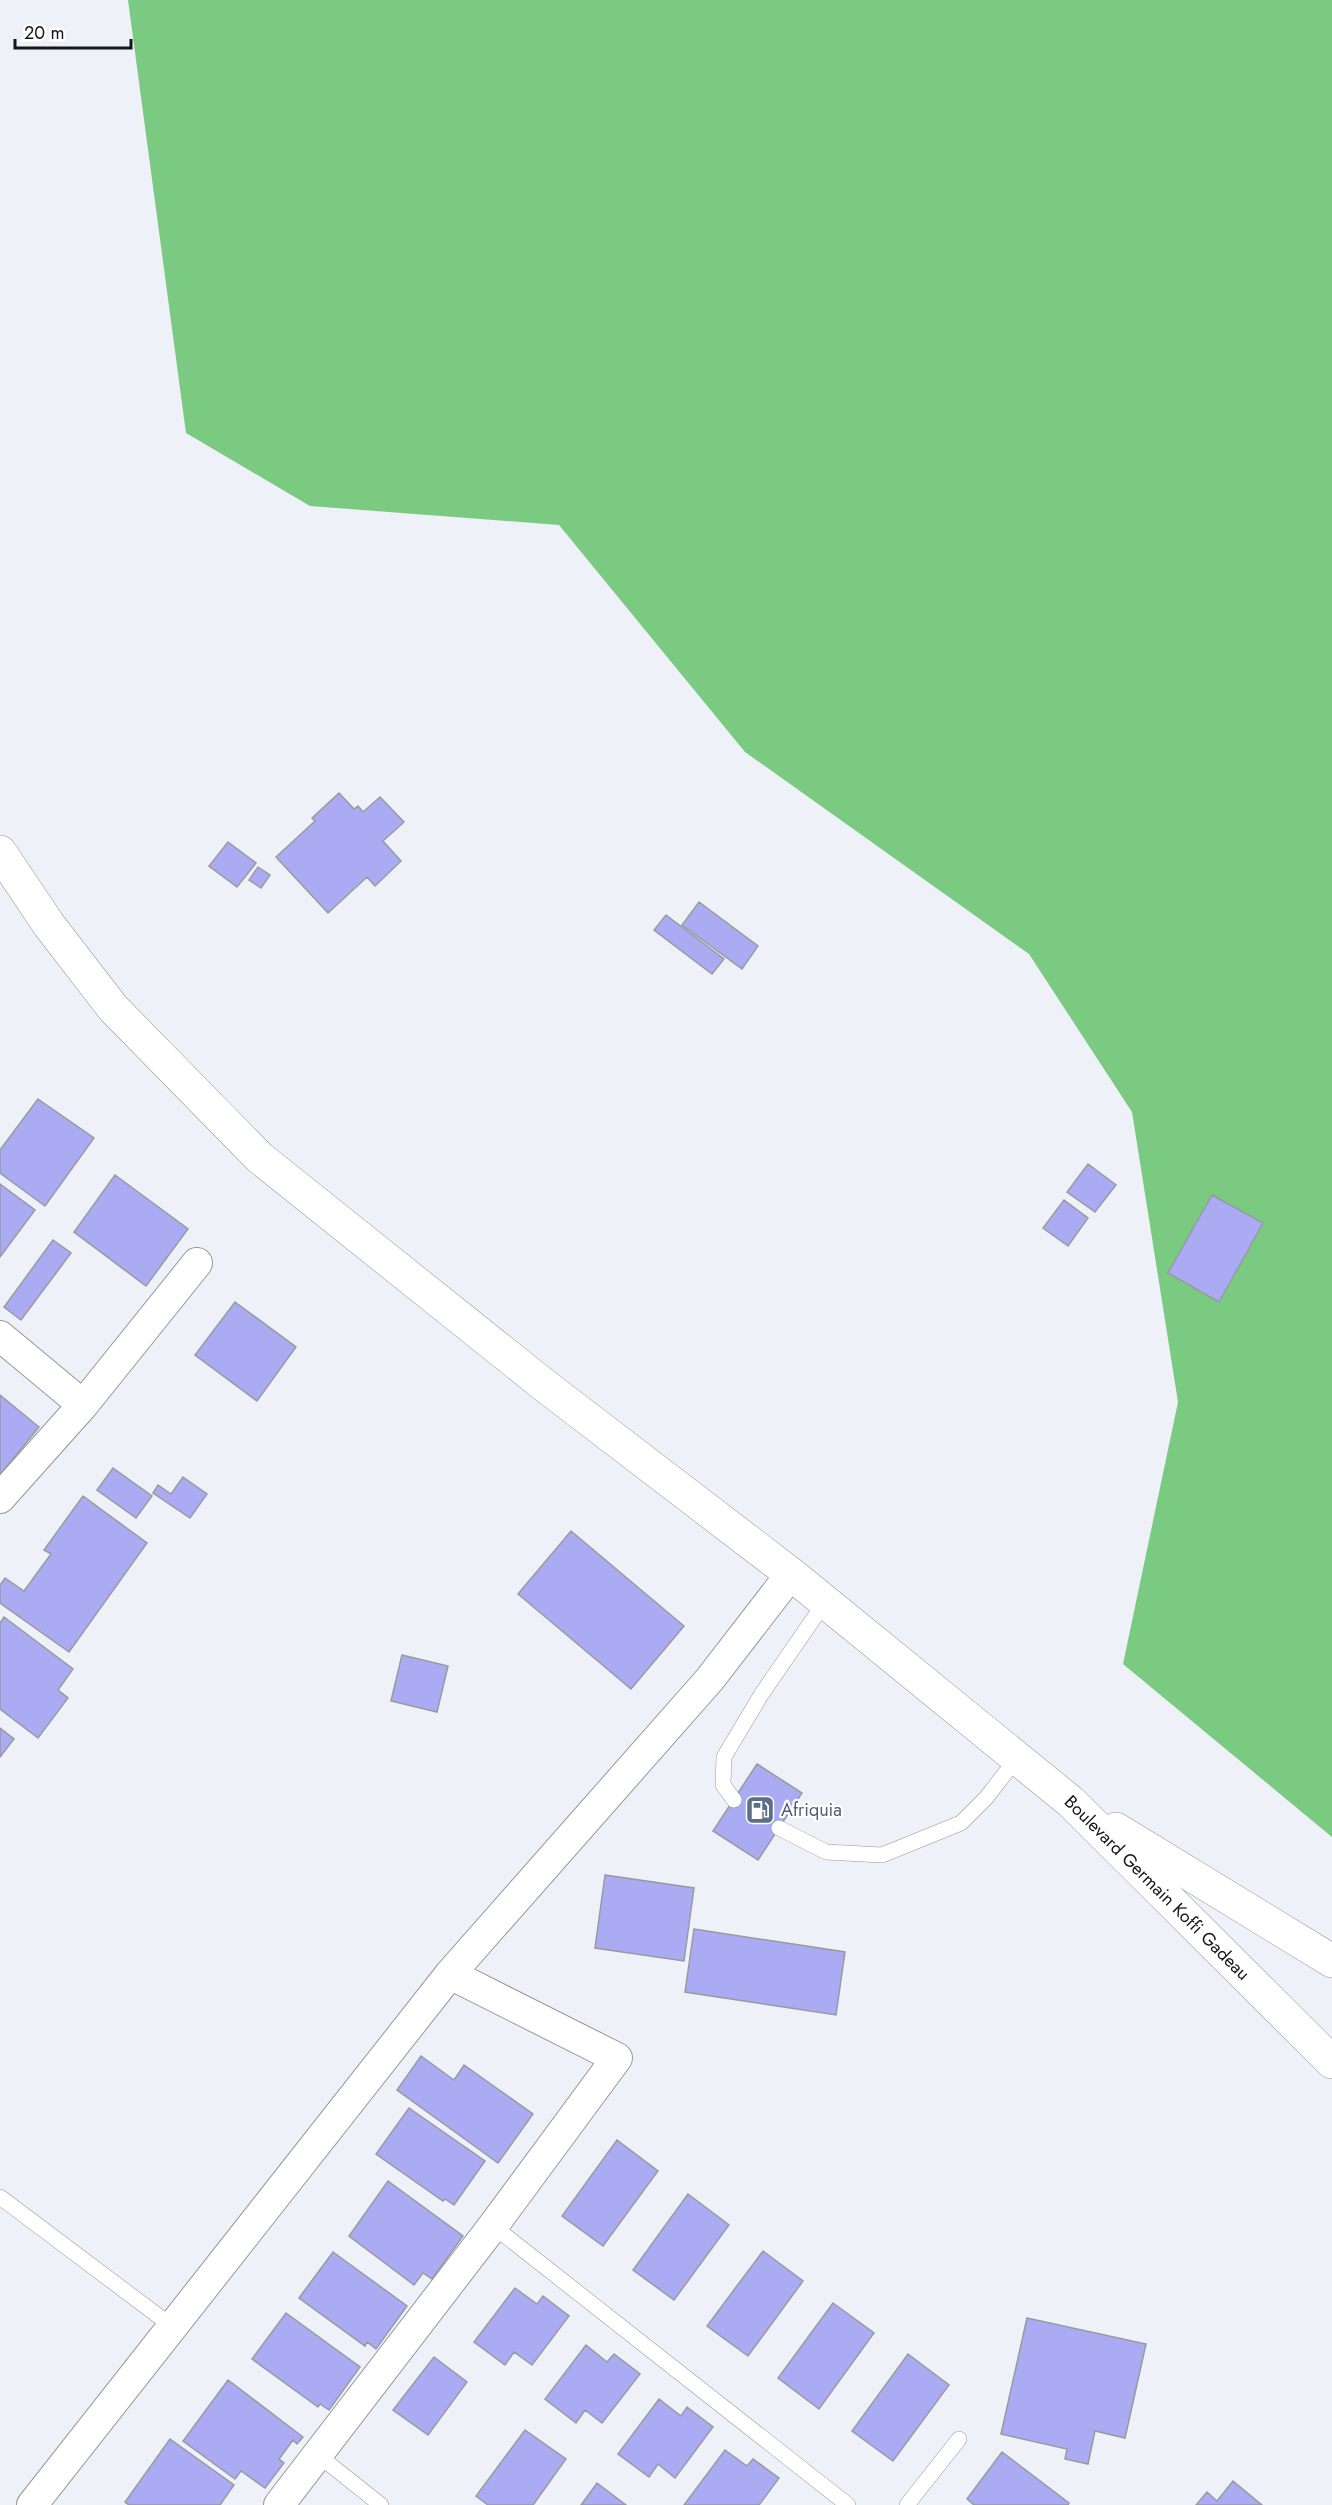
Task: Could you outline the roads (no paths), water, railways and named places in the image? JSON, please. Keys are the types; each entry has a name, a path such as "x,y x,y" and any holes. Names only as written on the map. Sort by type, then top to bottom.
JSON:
{"main road":[{"path":"0,852 49,925 113,1008 260,1158 535,1378 790,1574 1071,1802"},
{"name":"Boulevard Germain Koffi Gadeau","path":"1071,1802 1332,1961"},
{"name":"Boulevard Germain Koffi Gadeau","path":"1071,1802 1332,2062"}],"street":[{"path":"0,1498 83,1405 197,1263"},
{"path":"0,1336 83,1405"},
{"path":"32,2505 450,1974 710,1679 790,1574"},
{"path":"279,2505 493,2226 617,2058 450,1974"}],"lane":[{"path":"734,1800 723,1785 724,1757 761,1695 825,1602"},
{"path":"779,1828 826,1852 882,1855 961,1823 986,1798 1017,1758"},
{"path":"0,2197 173,2327"},
{"path":"493,2226 848,2505"},
{"path":"907,2505 959,2439"},
{"path":"318,2455 381,2505"}],"place":[{"name":"Afriquia","path":"760,1810"}]}
